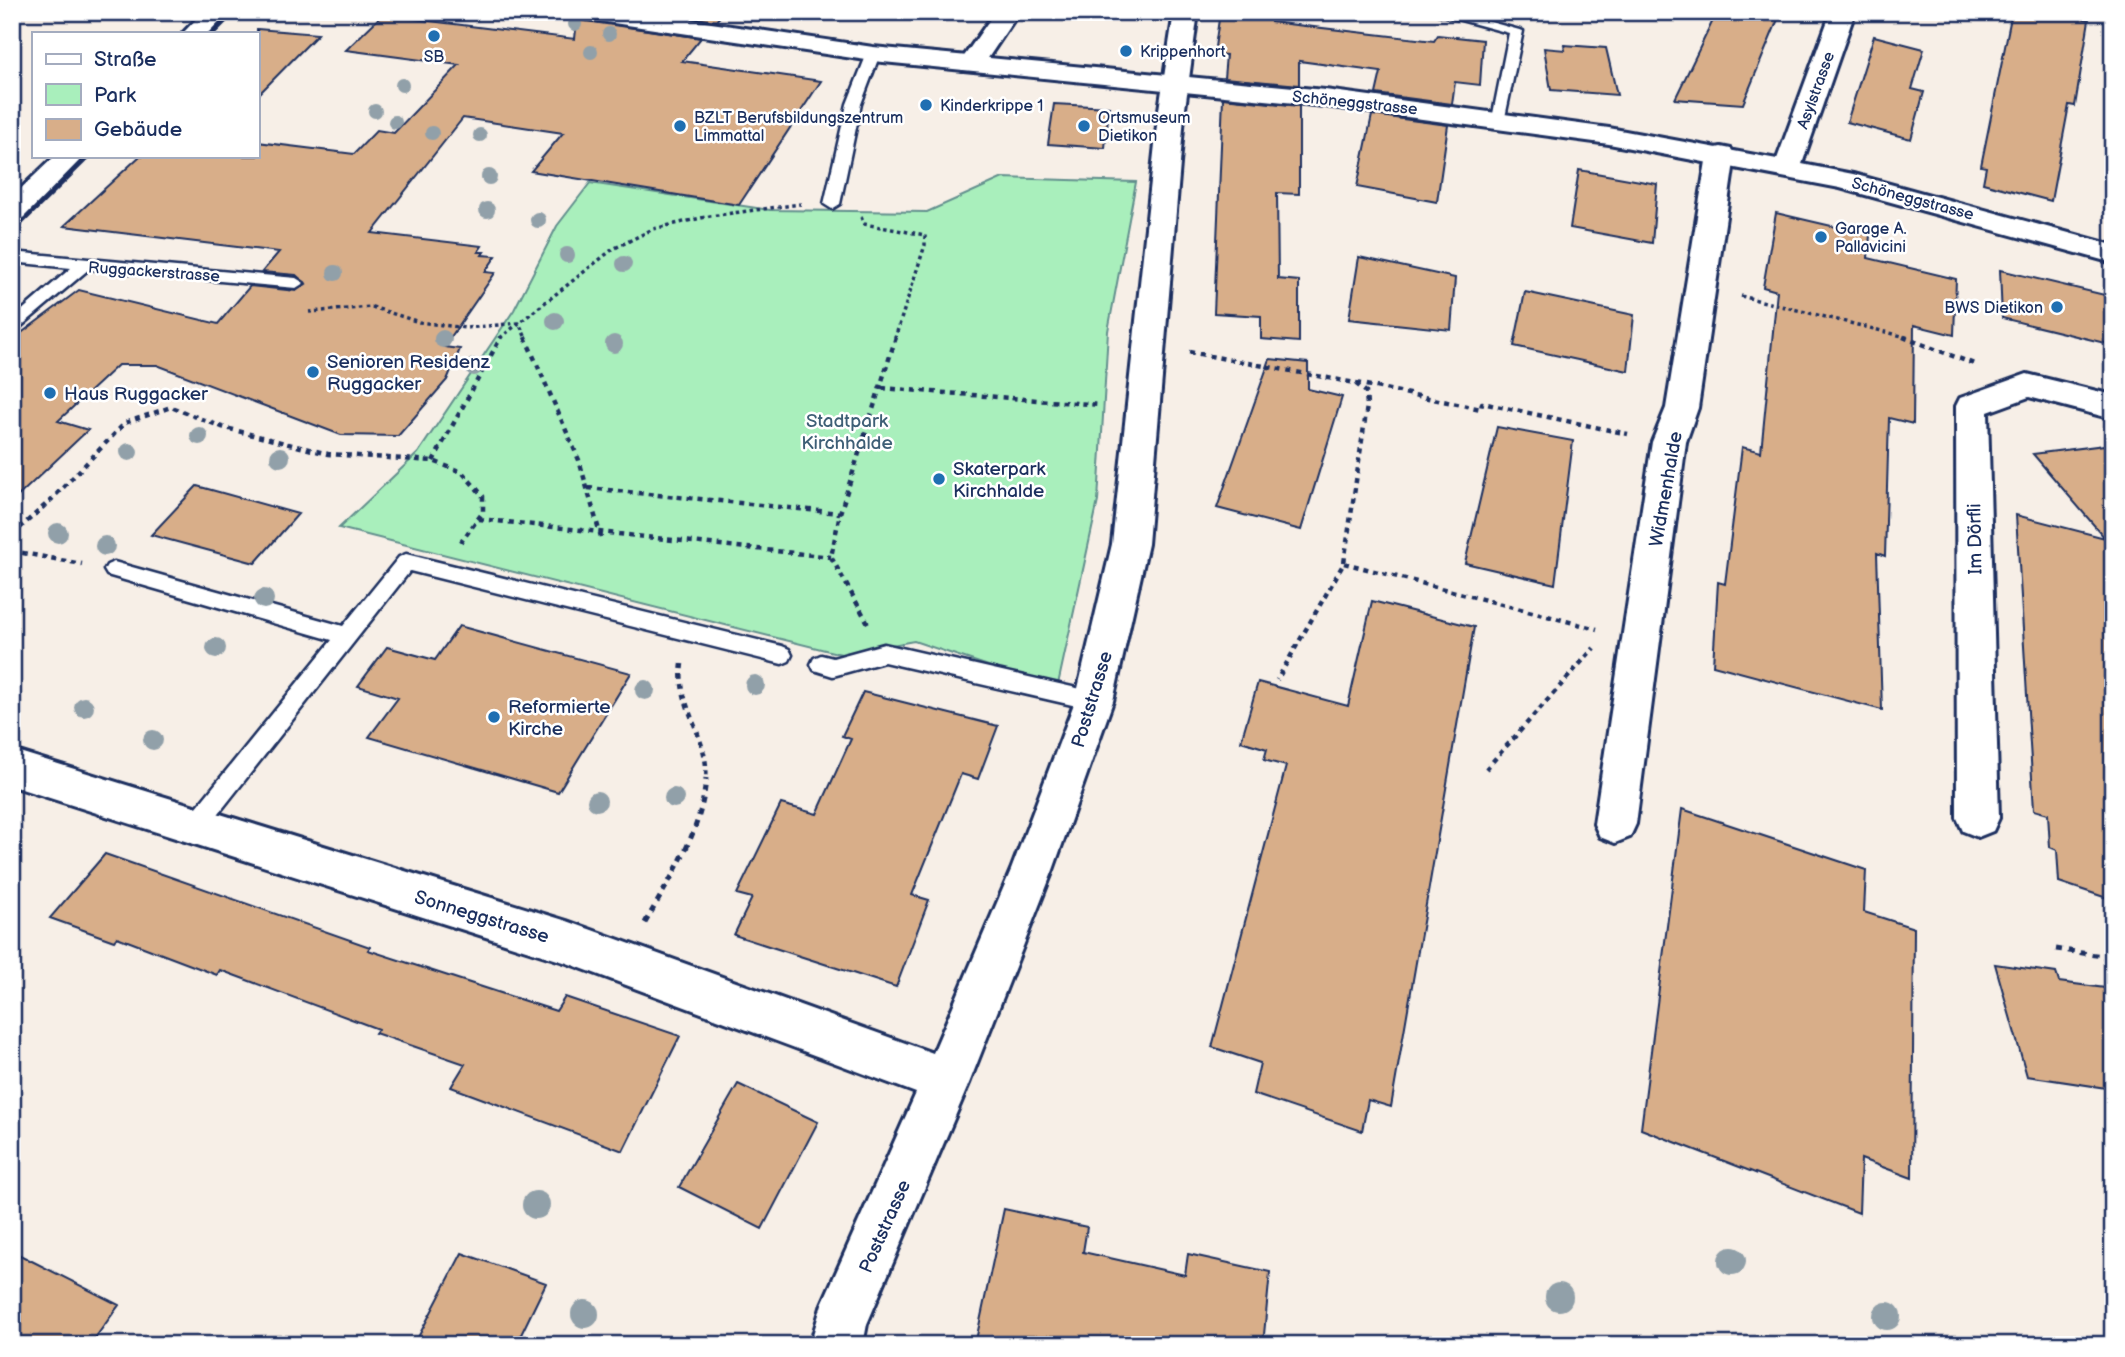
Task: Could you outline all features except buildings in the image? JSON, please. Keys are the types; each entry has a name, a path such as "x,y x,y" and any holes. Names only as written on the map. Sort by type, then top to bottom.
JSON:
{"street":[{"path":"196,32 217,12"},
{"name":"Schöneggstrasse","path":"586,12 873,54 1325,98 1499,120 1721,155 1787,168 1964,211 2113,254"},
{"path":"971,65 1007,12"},
{"name":"Poststrasse","path":"836,1345 842,1323 946,1082 1032,870 1094,701 1130,544 1175,85 1186,12"},
{"name":"Asylstrasse","path":"1787,168 1843,12"},
{"name":"Widmenhalde","path":"1615,824 1669,442 1682,408 1721,155"},
{"path":"12,213 68,158"},
{"path":"2027,385 2113,407"},
{"name":"Im Dörfli","path":"1978,818 1972,406 2027,385"},
{"name":"Sonneggstrasse","path":"13,768 567,942 946,1082"}],"lane":[{"path":"1437,12 1516,31 1499,120"},
{"path":"832,204 854,104 873,54"},
{"name":"Ruggackerstrasse","path":"12,257 83,266 296,283"},
{"path":"12,328 83,266"},
{"path":"196,825 406,562 782,655"},
{"path":"114,570 347,636"},
{"path":"821,664 832,667 884,653 1094,701"}],"path":[{"path":"433,461 501,337 614,249 653,229 710,216 798,204 856,205 864,224 925,235 925,245 882,388 840,513 831,557 884,653"},
{"path":"1699,286 1912,339 2027,385"},
{"path":"300,314 334,307 372,307 419,322 466,328 519,323"},
{"path":"519,323 579,460 601,537"},
{"path":"1150,348 1355,383 1481,409 1482,403 1669,442"},
{"path":"1277,680 1344,563 1367,406 1366,392 1355,383"},
{"path":"882,388 1144,408"},
{"path":"12,535 52,499 125,423 171,407 222,427 328,454 433,461 462,472 483,496 483,512 439,570"},
{"path":"588,488 840,513"},
{"path":"478,519 601,537 662,539 831,557"},
{"path":"12,551 114,570"},
{"path":"1344,563 1608,632"},
{"path":"624,963 692,836 701,808 706,777 704,751 678,680 685,650 695,635"},
{"path":"1486,769 1600,641"},
{"path":"2056,948 2102,956 2113,961"}],"green space":[{"name":"Stadtpark Kirchhalde","path":"1003,178 1136,182 1108,331 1098,501 1057,689 914,641 841,654 339,528 418,453 514,310 557,226 590,183 770,210 927,212"}],"railway":[{"path":"215,32 235,12"},
{"path":"12,233 88,158"}],"place":[{"name":"SB","path":"434,36"},
{"name":"Krippenhort","path":"1126,51"},
{"name":"Kinderkrippe 1","path":"926,105"},
{"name":"BZLT Berufsbildungszentrum Limmattal","path":"680,126"},
{"name":"Ortsmuseum Dietikon","path":"1084,126"},
{"name":"Garage A. Pallavicini","path":"1821,237"},
{"name":"BWS Dietikon","path":"2057,307"},
{"name":"Senioren Residenz Ruggacker","path":"313,372"},
{"name":"Haus Ruggacker","path":"50,393"},
{"name":"Skaterpark Kirchhalde","path":"939,479"},
{"name":"Reformierte Kirche","path":"494,717"}]}
